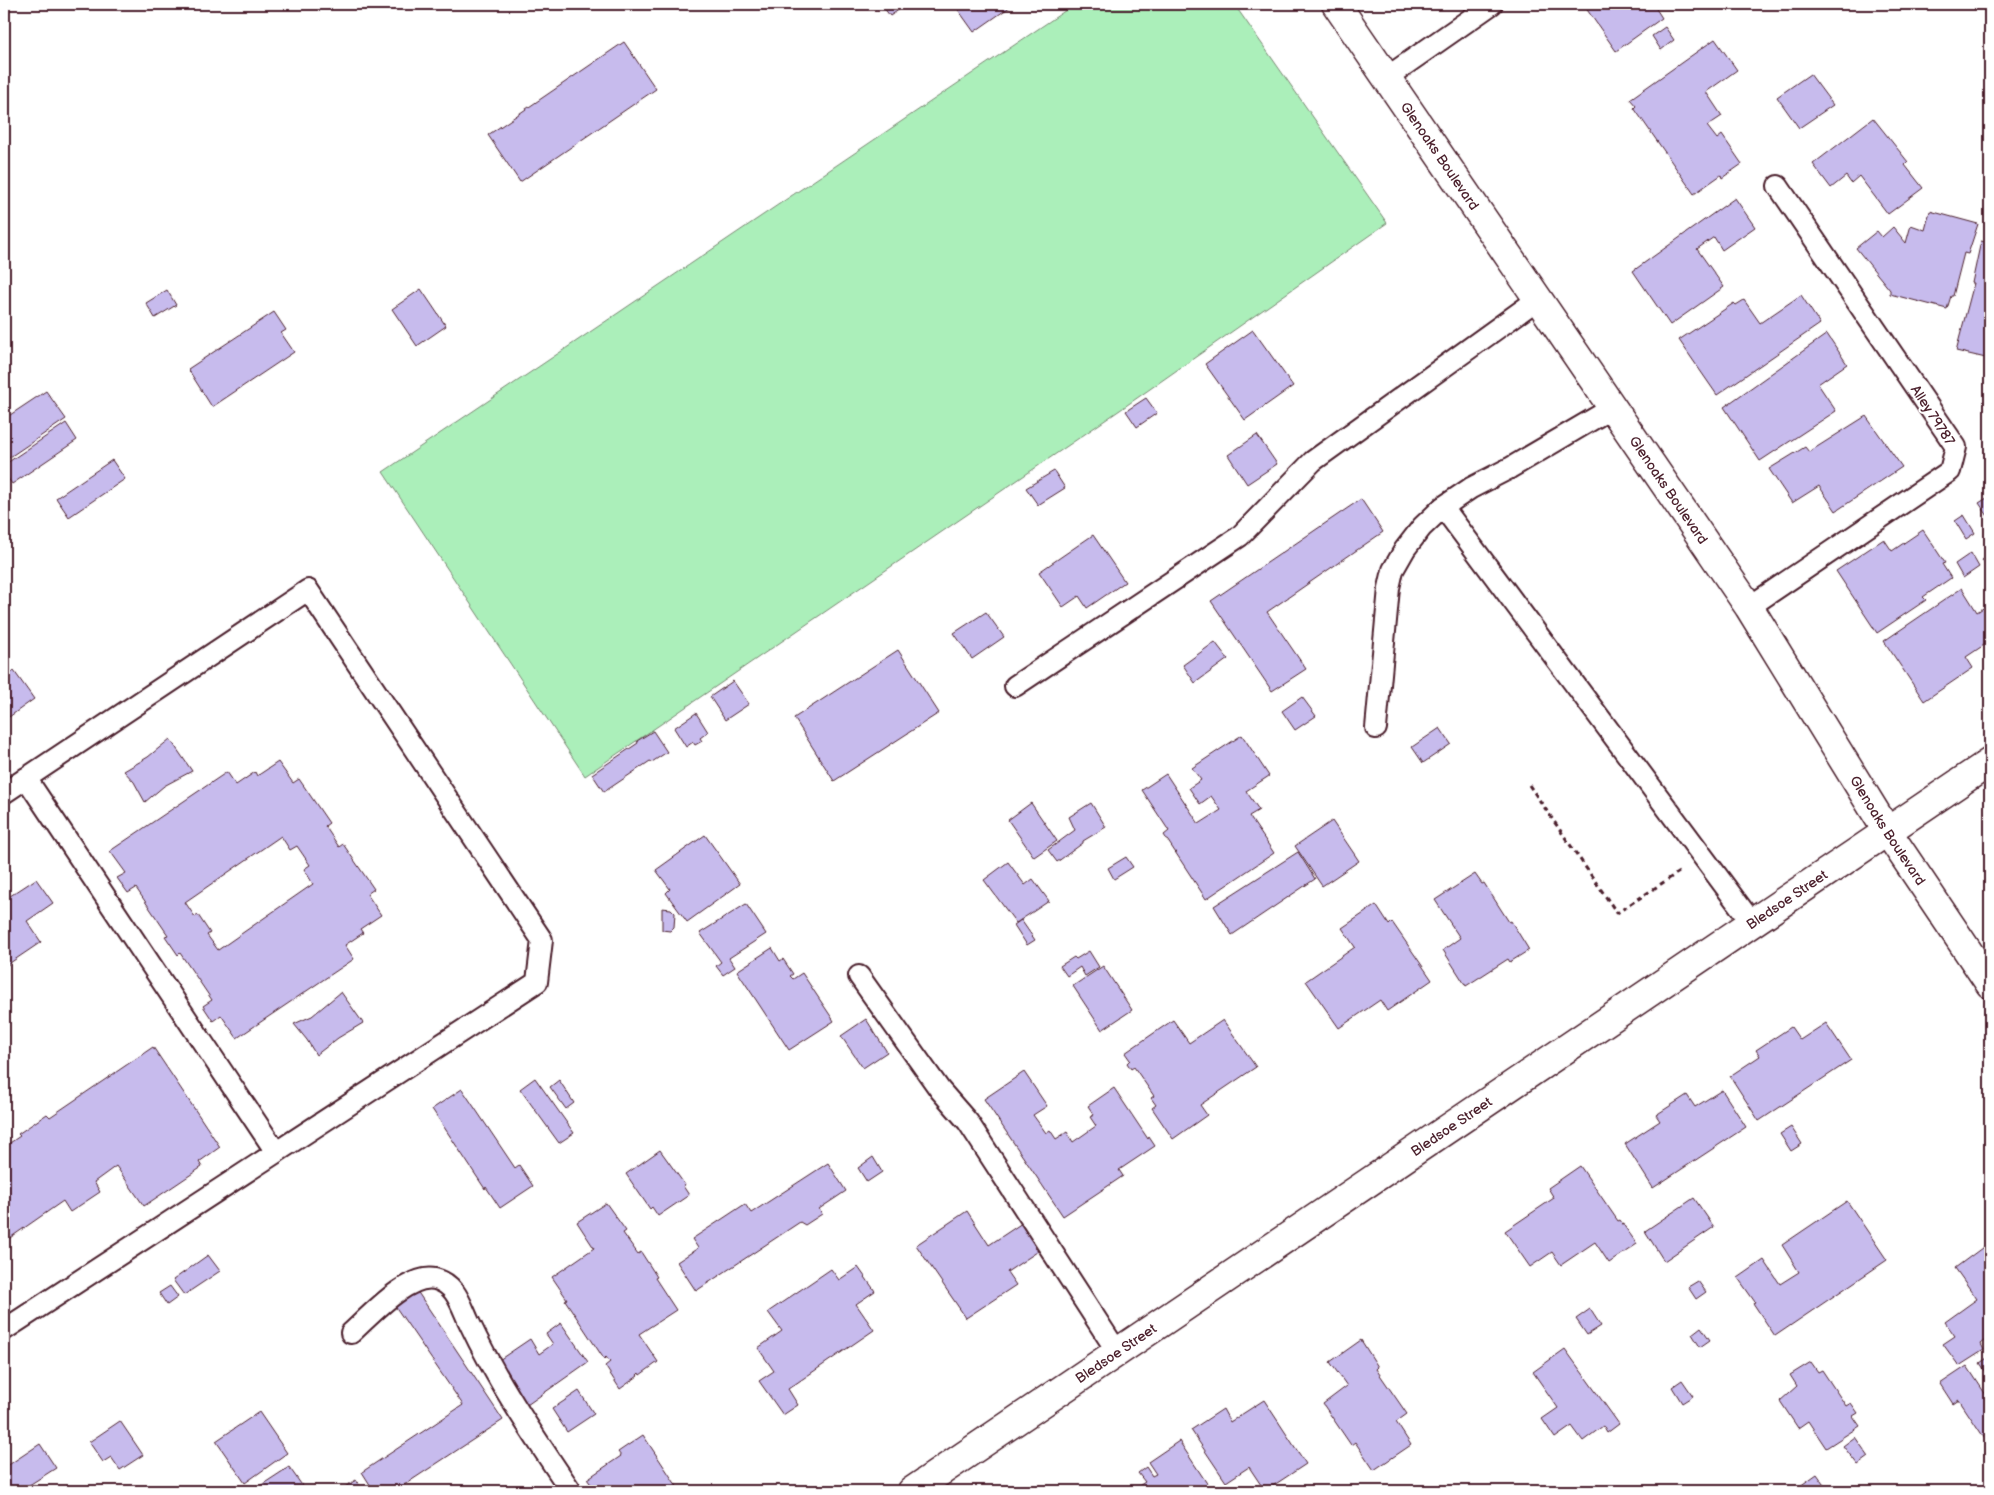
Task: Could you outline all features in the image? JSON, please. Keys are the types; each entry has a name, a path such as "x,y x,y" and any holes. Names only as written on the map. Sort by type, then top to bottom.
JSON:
{"street":[{"name":"Glenoaks Boulevard","path":"1336,4 1749,607 1887,832 1990,984"},
{"name":"Bledsoe Street","path":"912,1491 1990,762"}],"lane":[{"path":"1386,78 1492,4"},
{"name":"Alley 79787","path":"1749,607 1950,471 1956,447 1778,186"},
{"path":"1015,686 1240,536 1313,461 1538,299"},
{"path":"1376,728 1389,588 1393,570 1405,549 1422,527 1443,507 1471,488 1510,468 1612,408"},
{"path":"1443,507 1753,924"},
{"path":"4,793 308,590 542,940 537,982 4,1330"},
{"path":"26,778 276,1152"},
{"path":"859,976 940,1090 968,1122 1118,1353"},
{"path":"351,1333 396,1292 414,1282 434,1279 445,1284 455,1292 483,1352 518,1413 572,1491"}],"path":[{"path":"1529,785 1617,913 1702,856"}],"green space":[{"path":"1075,4 1234,4 1387,223 1120,410 585,776 383,472"}],"building":[{"path":"881,4 907,4 890,16"},
{"path":"954,4 1014,4 974,32"},
{"path":"1583,4 1653,4 1662,18 1616,51"},
{"path":"1665,27 1674,40 1661,50 1652,36"},
{"path":"1715,39 1737,70 1706,92 1722,116 1707,126 1717,139 1722,135 1742,164 1722,178 1721,175 1694,194 1634,108 1636,106 1630,99"},
{"path":"624,42 656,89 520,182 488,135"},
{"path":"1810,74 1833,105 1799,128 1777,97"},
{"path":"1873,118 1908,162 1905,165 1923,188 1888,214 1859,176 1851,183 1846,176 1831,188 1813,164"},
{"path":"1735,198 1755,227 1722,250 1714,237 1697,249 1724,287 1670,325 1633,271"},
{"path":"1930,211 1978,224 1968,254 1964,253 1953,296 1951,296 1947,309 1890,294 1890,290 1856,248 1877,231 1882,237 1893,227 1906,243 1911,225 1925,230"},
{"path":"1981,241 1990,243 1990,359 1956,351 1974,283 1972,283"},
{"path":"421,289 446,326 417,346 392,309"},
{"path":"167,290 176,305 155,318 146,303"},
{"path":"1801,295 1820,324 1717,395 1679,340 1734,303 1736,305 1744,300 1760,323"},
{"path":"274,312 286,330 281,333 294,352 212,407 188,369"},
{"path":"1253,330 1293,386 1245,420 1205,364"},
{"path":"1827,334 1847,364 1818,384 1836,411 1760,461 1724,407"},
{"path":"46,391 66,419 4,461 4,419"},
{"path":"1146,398 1157,413 1137,427 1126,411"},
{"path":"1866,416 1902,467 1836,511 1819,486 1792,503 1769,469 1805,447 1809,452"},
{"path":"66,423 77,440 12,484 4,473 4,465"},
{"path":"1257,435 1277,464 1247,484 1228,455"},
{"path":"112,460 125,479 69,517 56,498"},
{"path":"1054,471 1065,488 1038,505 1026,488"},
{"path":"1990,496 1990,519 1979,503"},
{"path":"1361,499 1383,532 1267,612 1306,669 1272,691 1211,601"},
{"path":"1964,515 1975,533 1966,539 1955,521"},
{"path":"1923,530 1945,563 1942,564 1951,578 1923,597 1926,600 1877,633 1836,571 1884,539 1892,551"},
{"path":"1093,535 1125,582 1087,608 1079,596 1063,607 1039,572"},
{"path":"1971,553 1979,567 1963,578 1955,564"},
{"path":"1990,555 1990,572 1982,560"},
{"path":"1962,588 1977,612 1988,605 1990,608 1990,622 1987,624 1990,629 1990,641 1966,657 1973,668 1924,701 1884,641"},
{"path":"986,612 1004,637 972,659 954,633"},
{"path":"1215,642 1228,659 1195,683 1183,665"},
{"path":"898,650 939,713 834,781 794,718"},
{"path":"14,671 34,699 9,717 4,710 4,678"},
{"path":"733,681 749,704 725,720 710,697"},
{"path":"1302,697 1316,716 1295,730 1282,711"},
{"path":"696,713 708,732 700,738 702,741 695,745 693,742 686,747 674,728"},
{"path":"1440,728 1451,744 1423,763 1412,747"},
{"path":"653,731 667,752 652,762 650,761 604,792 592,774"},
{"path":"1242,735 1269,776 1246,791 1259,810 1249,816 1274,853 1206,899 1164,835 1169,831 1142,790 1166,774 1199,824 1221,810 1211,796 1200,804 1189,788 1201,780 1192,768"},
{"path":"170,739 192,771 164,786 145,802 134,782 124,771 148,757"},
{"path":"278,762 293,783 299,779 329,823 325,826 339,847 343,844 374,889 367,894 381,915 360,929 363,933 345,945 354,959 237,1038 221,1015 213,1021 203,1006 212,1000 180,953 178,955 165,936 168,935 136,888 128,893 117,878 126,873 110,851 227,772 236,785 255,772 257,776","holes":["281,836 290,850 297,846 310,865 304,869 313,884 218,950 207,935 210,933 198,915 195,917 185,902"]},
{"path":"1031,803 1057,841 1034,857 1008,820"},
{"path":"1091,803 1106,827 1083,841 1083,843 1057,862 1048,850 1075,830 1069,817"},
{"path":"1332,821 1359,861 1322,886 1295,846"},
{"path":"705,835 740,884 687,922 666,893 670,889 656,870"},
{"path":"1298,852 1315,879 1232,935 1214,906"},
{"path":"1126,857 1133,867 1114,879 1108,868"},
{"path":"1008,862 1025,885 1033,879 1049,901 1016,923 984,880"},
{"path":"1475,874 1482,884 1484,883 1509,922 1511,921 1529,950 1510,962 1508,959 1466,986 1443,950 1460,938 1435,900"},
{"path":"36,879 53,903 27,921 41,942 4,967 4,900"},
{"path":"746,904 766,934 729,958 735,967 723,975 716,966 721,962 700,933"},
{"path":"1376,905 1389,925 1392,922 1432,980 1387,1011 1380,1000 1339,1028 1306,981 1355,947 1342,928"},
{"path":"662,908 671,909 675,913 674,927 670,931 662,930"},
{"path":"1021,920 1035,940 1027,945 1014,925"},
{"path":"772,948 780,961 783,959 793,974 790,976 793,979 802,973 834,1021 789,1050 737,971"},
{"path":"1089,951 1099,967 1085,976 1080,967 1067,976 1060,966 1074,957 1076,959"},
{"path":"1103,966 1132,1010 1102,1030 1073,986"},
{"path":"341,992 363,1023 338,1038 316,1055 294,1024 312,1016"},
{"path":"866,1019 887,1052 863,1068 841,1036"},
{"path":"1173,1020 1189,1043 1223,1020 1256,1067 1200,1105 1207,1115 1173,1139 1152,1108 1156,1105 1151,1098 1154,1096 1134,1067 1131,1069 1127,1063 1130,1060 1125,1053"},
{"path":"1826,1023 1851,1060 1759,1121 1730,1076 1760,1056 1756,1050 1791,1027 1800,1040"},
{"path":"153,1047 220,1147 199,1162 202,1167 144,1206 116,1166 94,1182 100,1192 70,1212 63,1201 4,1242 4,1147 20,1136 18,1134 47,1114 50,1117"},
{"path":"1024,1072 1047,1106 1033,1115 1046,1133 1050,1130 1056,1139 1067,1132 1073,1142 1096,1126 1090,1117 1094,1115 1088,1106 1114,1088 1148,1139 1149,1137 1155,1146 1119,1170 1123,1176 1063,1216 984,1099"},
{"path":"535,1078 574,1133 559,1143 520,1089"},
{"path":"559,1080 574,1103 566,1109 550,1087"},
{"path":"462,1089 515,1168 519,1165 533,1186 500,1208 486,1187 485,1189 432,1109"},
{"path":"1722,1090 1746,1127 1653,1188 1625,1144 1660,1121 1656,1115 1687,1095 1695,1107"},
{"path":"1791,1127 1802,1144 1791,1151 1780,1134"},
{"path":"660,1150 685,1185 683,1186 689,1195 658,1216 652,1207 650,1209 626,1174"},
{"path":"873,1157 882,1172 867,1182 858,1168"},
{"path":"828,1163 846,1191 819,1209 822,1214 805,1225 800,1222 696,1291 677,1262 698,1248 692,1239 745,1204 751,1213"},
{"path":"1580,1166 1618,1221 1620,1220 1637,1244 1609,1263 1595,1242 1561,1265 1552,1252 1530,1267 1505,1231 1554,1198 1548,1188"},
{"path":"1694,1198 1714,1227 1664,1261 1645,1231"},
{"path":"1847,1201 1887,1260 1775,1336 1738,1278 1764,1260 1780,1284 1799,1272 1782,1245"},
{"path":"606,1203 626,1231 623,1233 638,1254 641,1252 676,1310 639,1334 658,1362 640,1375 639,1373 638,1376 620,1389 605,1366 610,1362 606,1357 604,1359 552,1277 594,1248 577,1222"},
{"path":"967,1211 989,1245 1025,1221 1043,1248 1007,1272 1016,1285 966,1318 916,1245"},
{"path":"1990,1242 1990,1330 1987,1332 1990,1337 1981,1344 1984,1350 1959,1366 1943,1344 1955,1336 1945,1322 1977,1299 1955,1268"},
{"path":"208,1255 220,1271 184,1295 173,1280"},
{"path":"858,1267 875,1291 856,1304 874,1330 788,1389 798,1405 783,1415 759,1381 774,1371 758,1348 782,1331 768,1312 831,1269 839,1280"},
{"path":"1698,1281 1706,1292 1696,1299 1688,1287"},
{"path":"170,1286 178,1297 167,1305 159,1293"},
{"path":"417,1291 503,1420 395,1491 374,1491 362,1472 463,1405 395,1306"},
{"path":"1590,1309 1601,1326 1587,1335 1576,1319"},
{"path":"561,1323 588,1362 527,1405 507,1376 509,1374 499,1360 530,1339 539,1354 553,1344 546,1334"},
{"path":"1701,1327 1710,1340 1700,1347 1692,1334"},
{"path":"1361,1340 1378,1367 1376,1369 1407,1414 1396,1422 1411,1445 1374,1470 1355,1442 1351,1445 1323,1404 1347,1386 1330,1362"},
{"path":"1565,1349 1619,1424 1607,1433 1603,1426 1583,1441 1572,1426 1555,1438 1542,1419 1558,1408 1533,1372"},
{"path":"1990,1356 1990,1378 1980,1363"},
{"path":"1811,1362 1818,1372 1822,1370 1846,1406 1851,1403 1858,1413 1853,1416 1860,1426 1826,1448 1808,1421 1798,1428 1780,1401 1797,1386 1790,1375"},
{"path":"1967,1366 1990,1401 1990,1436 1985,1439 1959,1400 1953,1404 1940,1384"},
{"path":"1682,1380 1693,1396 1682,1403 1672,1387"},
{"path":"579,1391 594,1414 567,1432 552,1409"},
{"path":"1264,1400 1306,1464 1265,1491 1249,1467 1226,1482 1191,1430 1223,1409 1230,1422"},
{"path":"259,1412 287,1453 245,1483 216,1441"},
{"path":"120,1421 143,1455 120,1470 111,1457 103,1462 89,1442"},
{"path":"643,1435 680,1491 591,1491 590,1489 593,1487 587,1479 621,1456 618,1452"},
{"path":"1855,1437 1869,1457 1858,1465 1843,1446"},
{"path":"1179,1441 1212,1491 1131,1491 1145,1482 1138,1473 1146,1467 1152,1476 1156,1474 1148,1462"},
{"path":"40,1444 56,1468 23,1489 25,1491 4,1491 4,1462 7,1466"},
{"path":"289,1467 306,1491 253,1491 263,1484"},
{"path":"1817,1474 1829,1491 1793,1491"},
{"path":"356,1480 363,1491 340,1490"}]}
